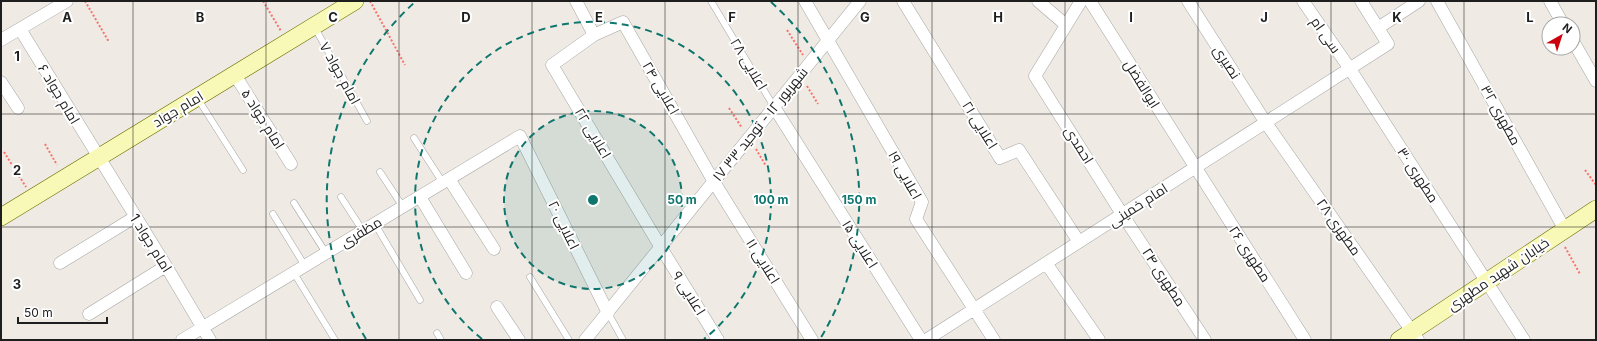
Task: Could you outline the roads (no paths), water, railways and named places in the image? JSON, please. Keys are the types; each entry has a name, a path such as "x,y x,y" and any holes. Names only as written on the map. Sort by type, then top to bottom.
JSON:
{"street":[{"path":"1,40 67,1"},
{"name":"امام جواد","path":"1,217 355,1"},
{"path":"576,1 594,35"},
{"path":"805,1 827,40"},
{"name":"۱۷ شهریور ۱۲ - توحید ۳۳","path":"585,340 860,1"},
{"name":"اعلایی ۲۱","path":"903,1 1000,158 1019,150 1079,242"},
{"path":"1038,1 1066,24 1081,1"},
{"name":"ابوالفضل","path":"1090,1 1195,168"},
{"name":"نصیری","path":"1188,1 1266,123"},
{"name":"سی ام","path":"1303,1 1350,69"},
{"path":"1361,1 1378,28 1419,1"},
{"name":"مطهری ۳۲","path":"1437,1 1561,232"},
{"path":"1550,1 1558,16"},
{"name":"اعلایی ۲۴","path":"594,35 623,22 714,182"},
{"name":"احمدی","path":"1066,24 1035,76 1122,214"},
{"name":"امام خمینی","path":"926,340 1388,44 1378,28"},
{"name":"امام جواد ۶","path":"20,29 98,158"},
{"name":"اعلایی ۲۲","path":"594,35 552,65 660,246"},
{"name":"اعلایی ۱۹","path":"827,40 922,202 916,219 974,310"},
{"path":"1581,55 1596,81"},
{"name":"مطهری ۳۰","path":"1350,69 1524,340"},
{"name":"امام جواد ۵","path":"235,74 291,164"},
{"path":"1,82 18,108"},
{"name":"اعلایی ۱۵","path":"774,107 921,340"},
{"name":"مطهری ۲۸","path":"1266,123 1410,337"},
{"name":"مظفری","path":"182,340 520,136"},
{"name":"اعلایی ۲۰","path":"520,136 608,313"},
{"name":"امام جواد 1","path":"98,158 166,266 210,340"},
{"name":"مطهری ۲۶","path":"1195,168 1305,340"},
{"path":"446,181 494,249"},
{"name":"اعلایی ۱۱","path":"714,182 812,340"},
{"path":"420,197 466,273"},
{"name":"خیابان شهید مطهری","path":"1410,337 1486,281 1596,209"},
{"name":"مطهری ۲۴","path":"1122,214 1205,340"},
{"path":"60,262 135,217"},
{"name":"اعلایی ۹","path":"660,246 718,340"},
{"path":"1046,263 1099,340"},
{"path":"89,314 166,266"},
{"path":"498,307 519,340"},
{"path":"974,310 994,340"}],"lane":[{"name":"اعلایی ۲۸","path":"711,1 774,107"},
{"name":"امام جواد ۷","path":"314,26 367,121"},
{"path":"198,98 243,170"},
{"path":"414,138 446,181"},
{"path":"380,172 403,207"},
{"path":"341,197 363,231"},
{"path":"294,203 326,253"},
{"path":"273,214 305,266"},
{"path":"375,224 420,300"},
{"path":"294,272 335,340"},
{"path":"530,277 569,340"},
{"path":"608,313 623,340"},
{"path":"437,333 441,340"}]}
